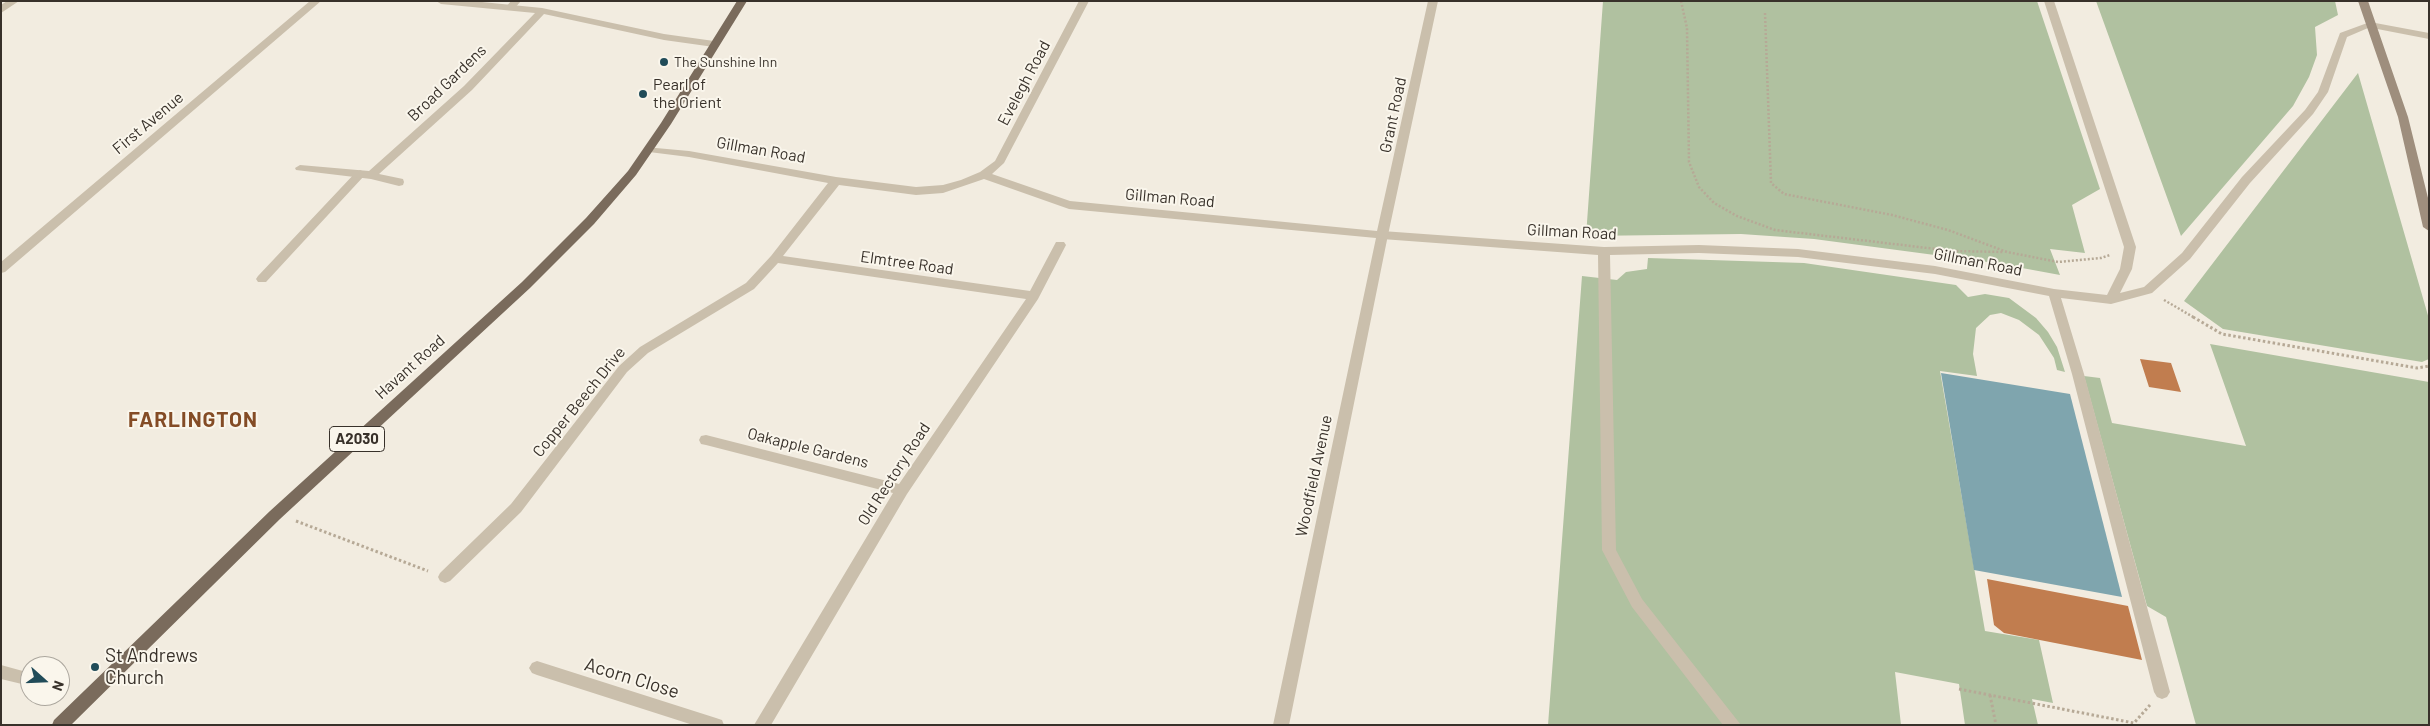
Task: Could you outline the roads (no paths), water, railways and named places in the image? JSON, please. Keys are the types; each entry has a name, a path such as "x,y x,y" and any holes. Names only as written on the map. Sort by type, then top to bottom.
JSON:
{"main road":[{"name":"Havant Road","path":"60,725 332,460 526,285 608,202 649,149 742,1"},
{"path":"2363,1 2403,117 2429,227"}],"street":[{"path":"1,10 14,1"},
{"name":"First Avenue","path":"1,269 316,1"},
{"path":"441,1 513,5 664,38 714,44"},
{"name":"Evelegh Road","path":"984,175 999,163 1084,1"},
{"name":"Grant Road","path":"1382,235 1433,1"},
{"path":"2049,1 2130,247 2126,269 2111,300"},
{"name":"Broad Gardens","path":"262,279 365,174 468,88 542,11"},
{"path":"2370,25 2429,36"},
{"name":"Gillman Road","path":"649,149 689,154 836,181 916,191 943,189 984,175 1069,205 1382,235 1604,251 1699,249 1798,253 1935,270 2054,293 2111,300 2148,290 2186,256 2246,180 2309,112 2323,92 2343,35 2370,25"},
{"path":"300,168 365,174 399,182"},
{"name":"Copper Beech Drive","path":"445,577 516,508 623,369 644,350 750,286 775,259 836,181"},
{"name":"Woodfield Avenue","path":"1281,725 1382,235"},
{"name":"Old Rectory Road","path":"762,725 902,490 1034,296 1060,245"},
{"path":"1604,251 1609,550 1637,603 1733,725"},
{"name":"Elmtree Road","path":"775,259 1034,296"},
{"path":"2054,293 2162,692"},
{"name":"Oakapple Gardens","path":"706,440 902,490"},
{"name":"Acorn Close","path":"537,668 716,725"},
{"path":"1,672 20,677"}],"water":[{"path":"1941,373 2070,394 2122,597 1974,570"}],"place":[{"name":"The Sunshine Inn","path":"664,62"},
{"name":"Pearl of the Orient","path":"643,94"},
{"name":"St Andrews Church","path":"95,667"}],"district":[{"name":"FARLINGTON","path":"193,420"}]}
